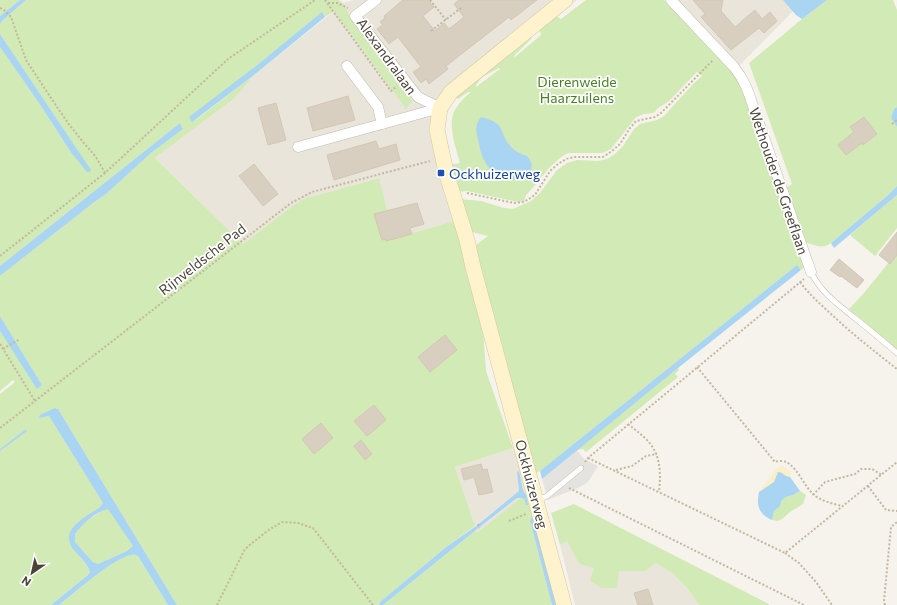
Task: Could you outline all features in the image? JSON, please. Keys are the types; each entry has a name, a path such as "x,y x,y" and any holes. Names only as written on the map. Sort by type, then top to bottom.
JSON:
{"street":[{"name":"Alexandralaan","path":"376,0 356,16 418,97 440,108"},
{"name":"Ockhuizerweg","path":"564,605 467,240 442,157 437,130 440,108 451,92 565,0"},
{"name":"Wethouder de Greeflaan","path":"671,0 721,53 741,76 746,85 811,272"},
{"path":"347,66 378,107 382,124"},
{"path":"298,147 440,108"}],"lane":[{"name":"Wethouder de Greeflaan","path":"811,272 821,289 897,352"},
{"path":"537,505 581,468"}],"path":[{"path":"0,256 105,173 228,59 315,0"},
{"path":"325,0 391,91 404,80"},
{"path":"430,0 446,20"},
{"path":"328,3 337,3 350,10 356,16"},
{"path":"0,8 11,17 26,60 64,116 96,157 105,173"},
{"path":"431,31 461,8"},
{"path":"454,196 466,193 514,203 524,202 536,195 550,171 566,159 574,157 603,157 612,151 620,144 636,121 655,117 661,113 721,53"},
{"path":"892,124 897,120"},
{"name":"Rijnveldsche Pad","path":"0,428 292,203 312,192 442,157"},
{"path":"581,468 588,458 811,272"},
{"path":"800,282 817,302 897,369"},
{"path":"3,349 20,339"},
{"path":"0,344 35,401"},
{"path":"697,367 775,462 782,460 794,466 803,482 814,495 842,507"},
{"path":"628,424 646,439 657,454 660,475 659,492"},
{"path":"614,471 632,466 646,456 657,454"},
{"path":"588,458 785,553 799,563 816,582 832,605"},
{"path":"785,553 897,462"},
{"path":"814,495 825,482 855,474 861,469 872,469 882,475"},
{"path":"561,484 804,605"},
{"path":"868,486 886,510 897,511"},
{"path":"509,521 528,513 537,505"},
{"path":"217,605 245,549 267,531 282,522 298,523 313,528 372,605"},
{"path":"885,605 884,601 891,527 897,522"},
{"path":"478,524 480,528"}],"shaded area":[{"path":"354,0 577,0 454,97 444,113 444,130 454,221 412,233 394,232 378,178 303,199 243,244 155,158 236,97 254,75 343,3"},
{"path":"673,0 804,0 738,67"},
{"path":"513,448 527,493 526,495 523,490 519,471 517,472 519,491 475,526 455,467"},
{"path":"577,450 584,459 598,466 588,482 580,487 548,500 542,479"},
{"path":"517,498 521,498 477,534 476,530"},
{"path":"567,541 579,564 618,571 646,571 656,563 672,573 687,588 699,605 575,605 560,545"}],"green space":[{"path":"0,0 20,0 0,16"},
{"path":"26,0 339,0 343,3 352,21 412,101 406,109 334,11 325,17 322,13 256,66 193,122 254,75 236,97 155,158 243,244 303,199 379,178 393,232 412,233 454,221 483,330 486,371 513,448 455,467 475,526 445,548 380,602 379,605 177,605 58,409 55,408 44,417 49,416 103,503 78,522 69,541 90,572 51,605 0,605 0,451 27,430 26,429 0,449 0,394 15,382 13,380 0,391 0,331 37,388 42,385 0,316 0,276 106,194 151,153 183,129 180,123 0,266 0,47 70,151 79,152 0,34 0,24 2,21"},
{"name":"Dierenweide Haarzuilens","path":"586,0 664,0 737,77 806,265 801,270 797,265 540,471 535,473 475,250 476,245 488,236 472,232 459,199 481,201 504,208 513,209 531,201 540,193 557,170 567,163 577,160 598,161 607,159 615,154 623,146 634,129 640,124 657,120 664,116 702,76 697,72 669,101 656,111 636,117 611,149 602,153 568,153 560,158 549,168 526,195 524,201 518,202 467,191 456,192 450,165 460,163 454,143 452,120 456,108 471,92 468,92 458,99 453,94 529,35 532,38 514,56 515,57 541,35 539,28 554,15 561,19","holes":["499,68 500,69 476,87 482,77"]},
{"path":"827,0 893,0 897,10 897,107 894,109 891,118 897,127 897,186 831,243 821,247 804,242 786,188 792,184 749,63"},
{"path":"897,195 897,228 875,256 850,235"},
{"path":"897,255 897,349 849,309 894,256 895,257"},
{"path":"678,368 679,370 675,374 678,377 586,452 583,449 577,450"},
{"path":"800,491 806,495 803,504 782,519 778,521 772,520 774,511 780,506 782,500"},
{"path":"527,493 534,519 530,521 552,605 383,605 476,530 477,533 521,498 524,499 527,505"},
{"path":"574,504 769,605 699,605 687,588 672,573 656,563 646,571 619,571 617,588 602,588 590,581 594,568 579,564 567,541 560,545 551,513"},
{"path":"108,508 133,546 127,551 98,564 93,562 75,542 75,534 82,524"},
{"path":"133,554 138,556 168,605 59,605 115,562"}],"sand":[{"path":"784,466 791,472 790,477 781,472 774,482 759,492 776,469"}],"water":[{"path":"20,0 26,0 0,24 0,16"},
{"path":"783,0 827,0 802,19 796,15"},
{"path":"322,12 325,17 254,75 192,122 189,117 256,66"},
{"path":"0,34 91,170 90,172 87,172 70,151 0,47"},
{"path":"897,107 897,127 891,118 894,109"},
{"path":"481,117 492,120 496,123 511,146 519,153 527,156 532,164 528,175 523,178 512,179 499,175 490,169 481,153 476,132 477,123"},
{"path":"180,123 183,129 151,153 106,194 0,276 0,266"},
{"path":"897,186 897,195 834,248 831,243"},
{"path":"797,265 801,270 542,479 540,471"},
{"path":"0,316 42,385 37,389 0,331"},
{"path":"55,408 58,409 177,605 168,605 138,556 133,555 125,557 106,568 59,605 51,605 90,572 85,562 73,549 69,542 69,535 76,524 103,503 49,416 39,418 40,415","holes":["108,509 133,546 127,551 98,564 93,562 75,542 75,534 89,519"]},
{"path":"26,429 27,431 0,451 0,449"},
{"path":"519,471 528,505 526,505 524,499 517,498 383,605 379,605 380,602 445,548 476,526 519,491 517,472"},
{"path":"778,472 790,477 800,491 782,500 780,506 774,511 772,520 761,512 758,505 758,497 759,492 774,482"},
{"path":"531,518 534,519 558,605 552,605 530,521"}],"building":[{"path":"403,0 428,0 434,7 423,16 435,31 444,23 449,29 464,17 454,4 459,0 537,0 511,20 509,17 446,66 448,69 429,84 426,79 421,83 413,72 421,67 398,37 389,44 377,29 383,25 380,22 385,18 384,16"},
{"path":"693,0 723,0 721,11 735,27 755,10 762,19 770,12 777,21 764,33 759,28 731,50 701,17 705,14"},
{"path":"348,96 355,120 313,131 307,108"},
{"path":"276,103 286,140 268,145 258,108"},
{"path":"864,117 877,134 863,145 862,143 846,155 838,145 854,132 850,127"},
{"path":"376,141 379,149 396,144 400,160 334,180 327,155"},
{"path":"254,164 278,194 263,206 239,176"},
{"path":"417,203 424,224 410,228 412,234 386,241 386,239 382,240 374,214"},
{"path":"897,232 897,255 890,264 879,255"},
{"path":"839,259 864,280 857,288 830,270"},
{"path":"445,335 457,350 430,372 418,357"},
{"path":"374,405 386,420 367,436 354,421"},
{"path":"321,423 333,438 314,454 302,439"},
{"path":"361,440 372,454 365,460 354,446"},
{"path":"481,464 483,470 487,469 493,492 479,495 474,477 464,480 461,469"},
{"path":"648,589 653,605 638,605 634,593"}],"place":[{"name":"Ockhuizerweg","path":"441,173"}]}
